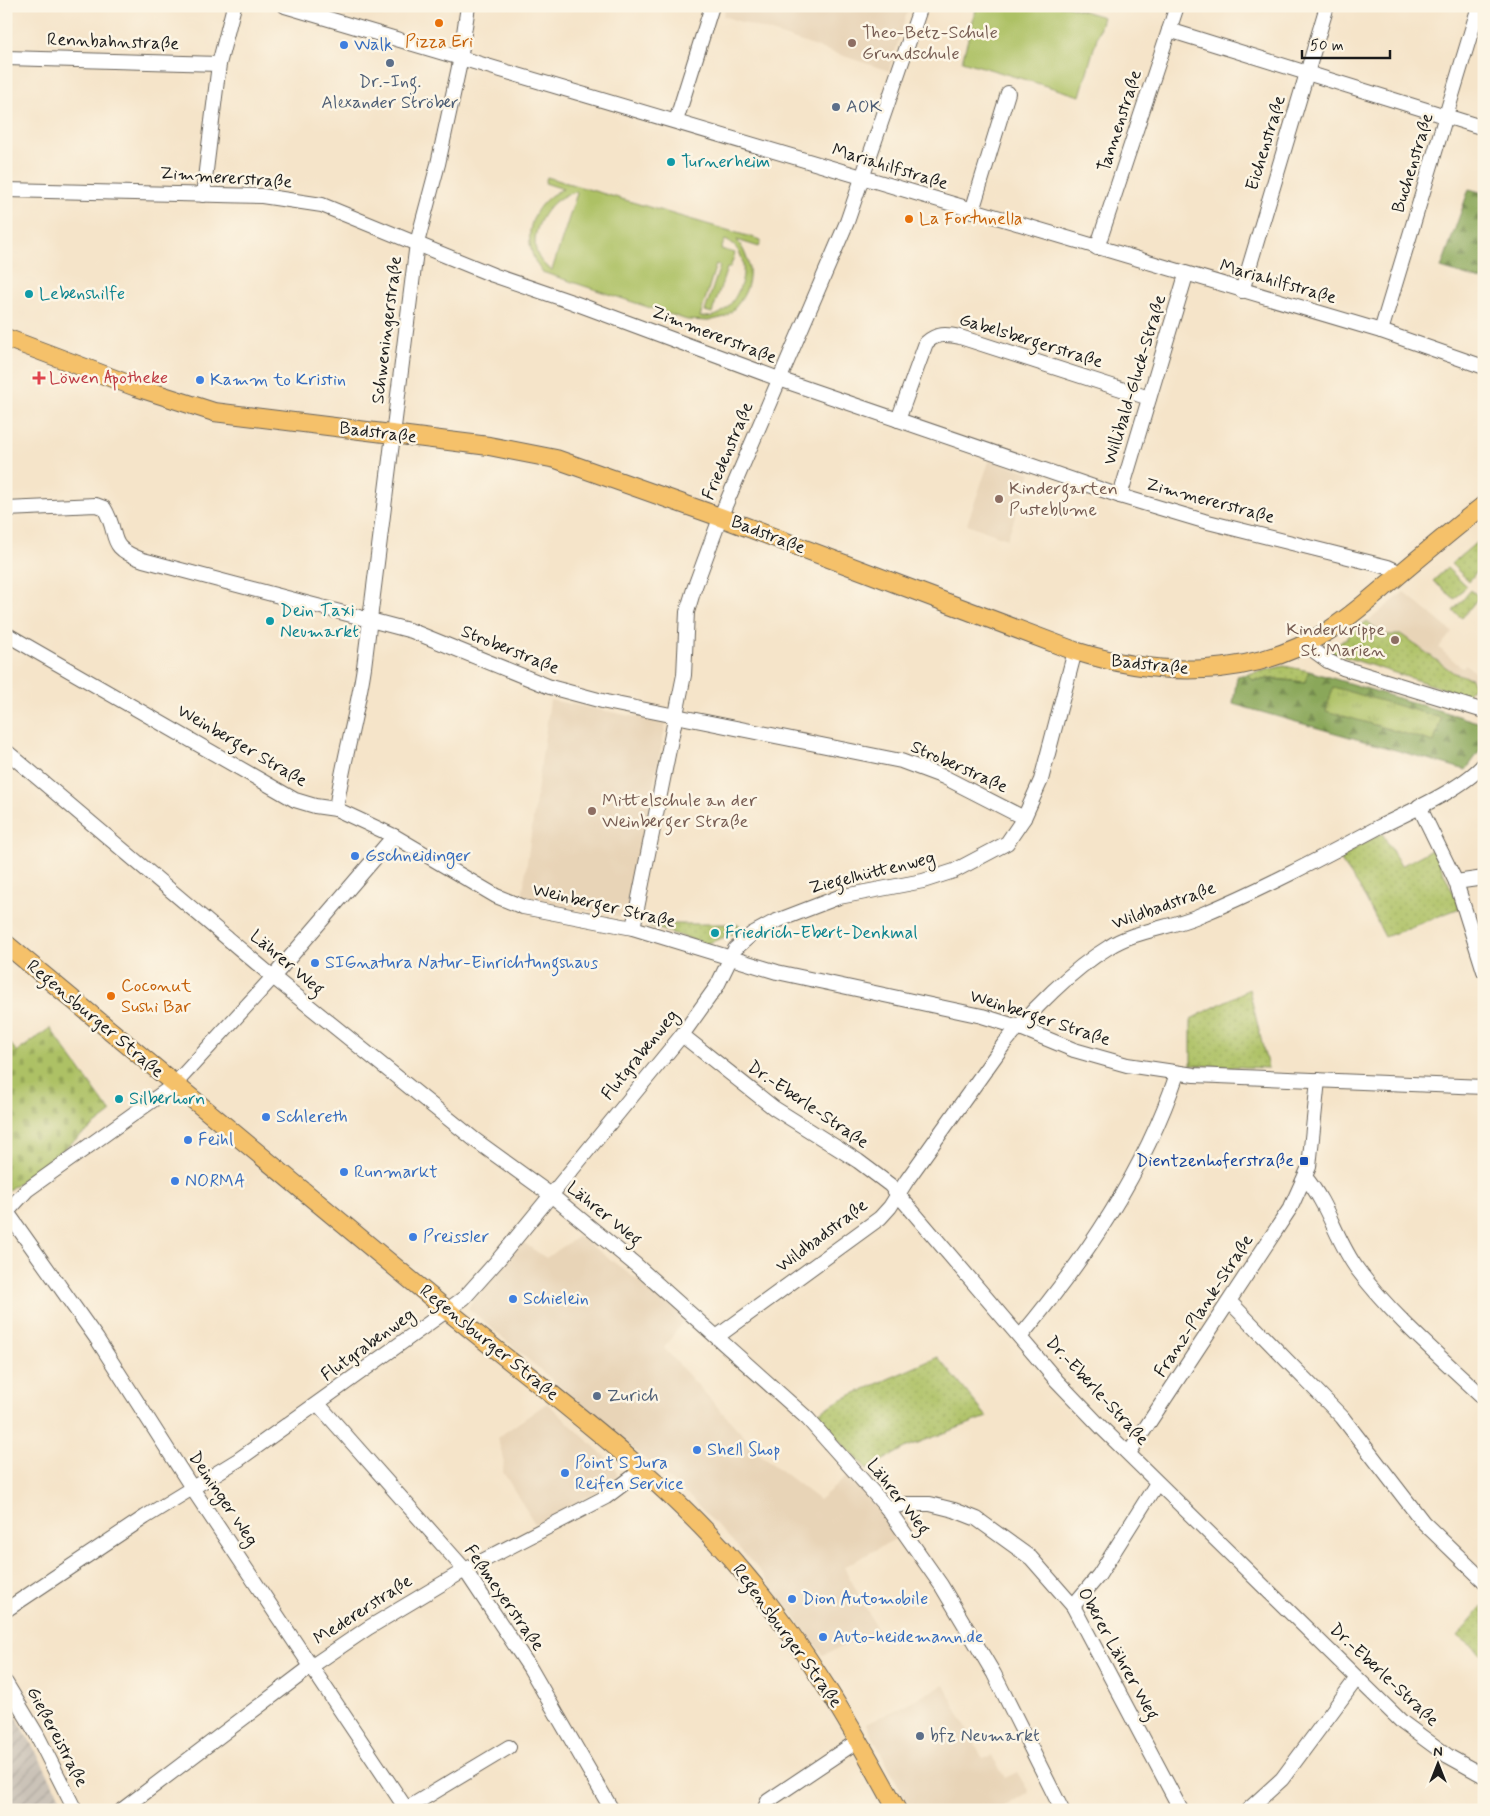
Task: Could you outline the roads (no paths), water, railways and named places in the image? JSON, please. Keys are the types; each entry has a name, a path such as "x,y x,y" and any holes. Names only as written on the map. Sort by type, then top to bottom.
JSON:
{"main road":[{"name":"Badstraße","path":"6,338 120,382 203,409 244,416 533,453 578,466 720,517 1075,651 1134,667 1201,670 1255,662 1305,644 1347,618 1484,505"},
{"name":"Regensburger Straße","path":"6,944 174,1085 548,1391 642,1470 704,1529 758,1590 824,1682 859,1740 897,1810"}],"street":[{"path":"203,195 219,64 234,6"},
{"name":"Mariahilfstraße","path":"284,6 1186,275 1381,331 1484,367"},
{"name":"Schweningerstraße","path":"336,809 341,778 357,715 388,486 417,243 438,164 460,58 468,6"},
{"path":"676,122 712,6"},
{"name":"Friedenstraße","path":"633,928 677,716 684,675 687,612 720,517 863,179 921,6"},
{"name":"Tannenstraße","path":"1097,248 1177,6"},
{"name":"Eichenstraße","path":"1242,291 1327,6"},
{"name":"Buchenstraße","path":"1381,331 1479,6"},
{"path":"1169,30 1484,128"},
{"name":"Rennbahnstraße","path":"6,58 219,64"},
{"path":"972,211 1008,93"},
{"name":"Zimmererstraße","path":"6,190 262,196 322,205 493,275 581,305 779,379 1120,496 1204,521 1388,567 1401,573"},
{"name":"Willibald-Gluck-Straße","path":"1120,496 1186,275"},
{"name":"Gabelsbergerstraße","path":"898,420 926,343 932,337 940,334 960,337 1148,398"},
{"name":"Stroberstraße","path":"6,509 96,505 104,508 109,515 117,545 125,554 412,630 550,687 606,702 900,761 944,778 1024,818"},
{"name":"Weinberger Straße","path":"6,634 295,800 315,806 336,809 394,836 486,890 513,903 539,910 633,928 777,972 982,1016 1018,1027 1074,1050 1127,1065 1177,1074 1484,1087"},
{"path":"1305,644 1328,661 1343,668 1484,711"},
{"name":"Ziegelhüttenweg","path":"731,957 738,946 752,934 821,903 861,892 923,881 954,871 1007,843 1024,818 1041,780 1075,651"},
{"name":"Lährer Weg","path":"6,751 273,976 475,1140 551,1195 636,1265 808,1418 886,1508 941,1584 989,1666 1062,1810"},
{"name":"Wildbadstraße","path":"718,1336 880,1218 1018,1027 1062,984 1110,946 1173,926 1235,900 1419,806 1471,776 1484,764"},
{"path":"1419,806 1456,882 1484,971"},
{"path":"7,1212 27,1190 174,1085 273,976 394,836"},
{"path":"1456,882 1484,878"},
{"name":"Flutgrabenweg","path":"6,1610 145,1517 238,1460 447,1310 479,1281 682,1035 717,986 731,957"},
{"name":"Dr.-Eberle-Straße","path":"682,1035 768,1104 858,1161 898,1194 1057,1381 1102,1428 1130,1453 1157,1483 1403,1723 1423,1739 1484,1776"},
{"path":"1020,1337 1051,1300 1113,1212 1146,1151 1166,1107 1177,1074"},
{"path":"1318,1080 1311,1156 1305,1178 1321,1198 1357,1269 1383,1300 1484,1398"},
{"name":"Franz-Plank-Straße","path":"1130,1453 1291,1207 1305,1178"},
{"name":"Deininger Weg","path":"7,1212 97,1339 192,1487 407,1809 509,1747"},
{"path":"1230,1302 1342,1417 1423,1522 1484,1581"},
{"name":"Feßmeyerstraße","path":"318,1404 466,1570 530,1668 612,1810"},
{"name":"Medererstraße","path":"122,1810 312,1666 418,1596 606,1497 642,1470"},
{"path":"1073,1606 1099,1575 1157,1483"},
{"name":"Oberer Lährer Weg","path":"886,1508 906,1504 930,1504 954,1510 977,1519 1031,1558 1073,1606 1182,1810"},
{"path":"1248,1810 1282,1780 1357,1678"},
{"name":"Gießereistraße","path":"6,1683 36,1733 75,1810"},
{"path":"764,1810 768,1802 859,1740"}],"place":[{"name":"Pizza Eri","path":"439,23"},
{"name":"Theo-Betz-Schule Grundschule","path":"852,43"},
{"name":"Walk","path":"344,45"},
{"name":"Dr.-Ing. Alexander Ströber","path":"390,63"},
{"name":"AOK","path":"836,107"},
{"name":"Turnerheim","path":"671,162"},
{"name":"La Fortunella","path":"909,219"},
{"name":"Lebenshilfe","path":"29,294"},
{"name":"Löwen Apotheke","path":"39,378"},
{"name":"Kamm to Kristin","path":"200,380"},
{"name":"Kindergarten Pusteblume","path":"999,499"},
{"name":"Dein Taxi Neumarkt","path":"270,621"},
{"name":"Kinderkrippe St. Marien","path":"1395,640"},
{"name":"Mittelschule an der Weinberger Straße","path":"592,811"},
{"name":"Gschneidinger","path":"355,856"},
{"name":"Friedrich-Ebert-Denkmal","path":"715,933"},
{"name":"SIGnatura Natur-Einrichtungshaus","path":"315,963"},
{"name":"Coconut Sushi Bar","path":"111,996"},
{"name":"Silberhorn","path":"119,1099"},
{"name":"Schlereth","path":"266,1117"},
{"name":"Feihl","path":"188,1140"},
{"name":"Dientzenhoferstraße","path":"1304,1161"},
{"name":"Runmarkt","path":"344,1172"},
{"name":"NORMA","path":"175,1181"},
{"name":"Preissler","path":"413,1237"},
{"name":"Schielein","path":"513,1299"},
{"name":"Zurich","path":"597,1396"},
{"name":"Shell Shop","path":"697,1450"},
{"name":"Point S Jura Reifen Service","path":"565,1473"},
{"name":"Dion Automobile","path":"792,1599"},
{"name":"Auto-heidemann.de","path":"823,1637"},
{"name":"bfz Neumarkt","path":"920,1736"}]}
